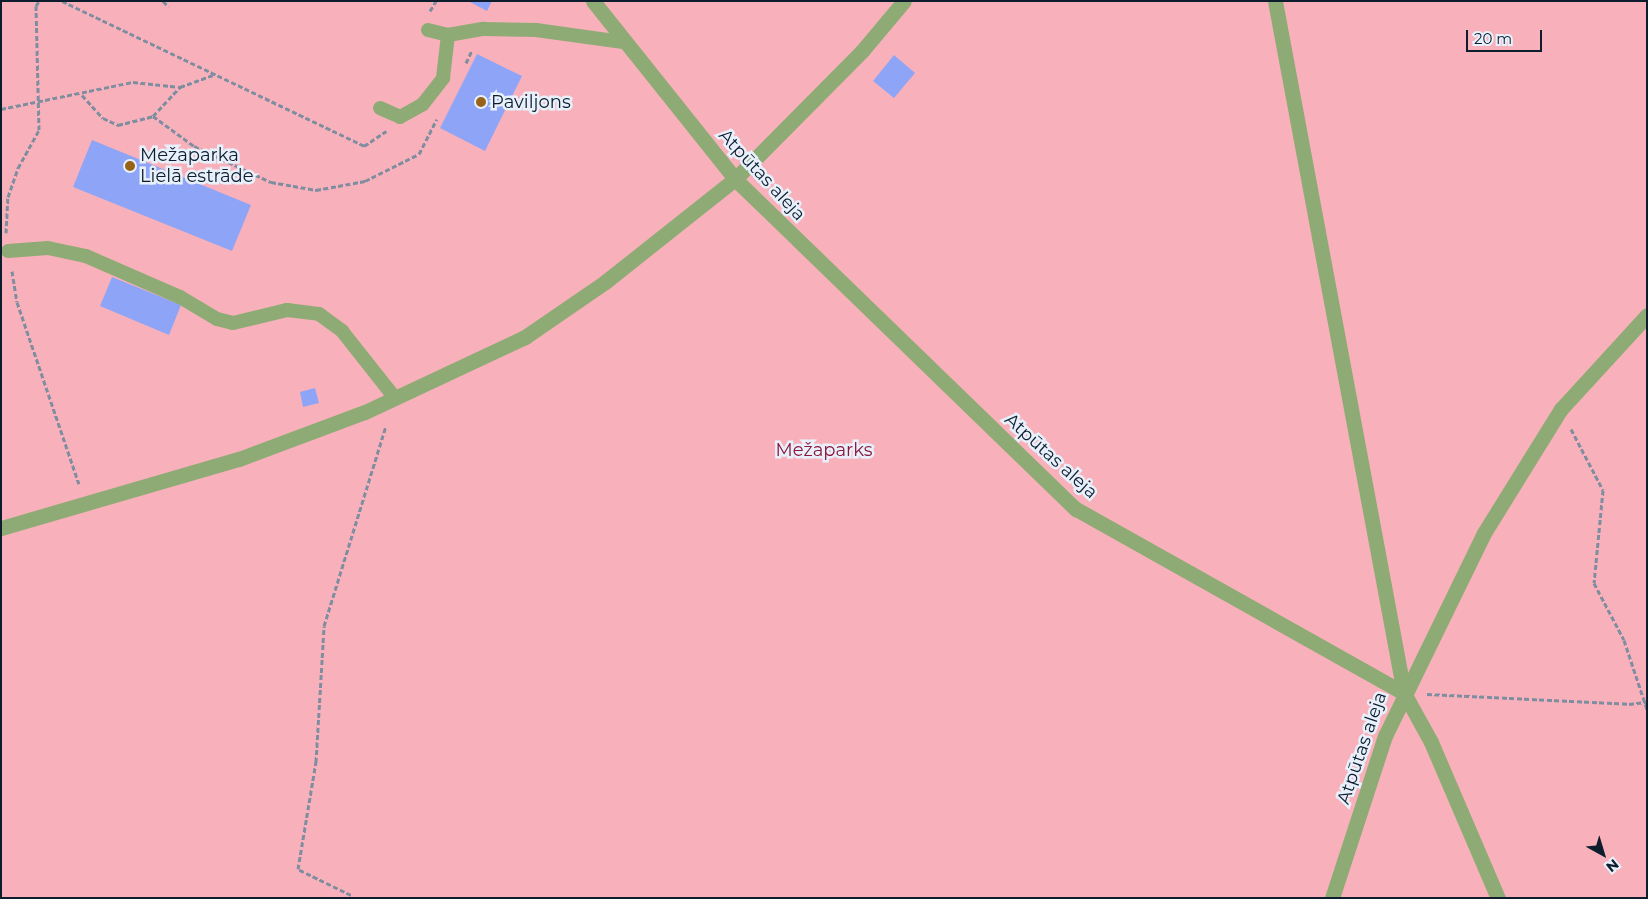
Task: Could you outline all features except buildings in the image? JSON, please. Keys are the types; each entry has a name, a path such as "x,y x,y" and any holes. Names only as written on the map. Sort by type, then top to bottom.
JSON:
{"street":[{"name":"Atpūtas aleja","path":"593,1 623,42 735,179 1076,508 1404,693 1385,736 1332,898"},
{"path":"1,528 86,506 239,459 394,398 525,336 605,282 735,179 862,51 904,1"},
{"path":"1275,1 1404,693 1431,742 1498,898"},
{"path":"1404,693 1484,533 1561,409 1647,315"}],"lane":[{"path":"428,30 448,35 483,29 536,30 623,42"},
{"path":"380,108 400,117 423,104 442,78 448,35"},
{"path":"8,251 48,248 86,256 180,296 217,319 233,323 287,310 319,314 342,330 394,398"}],"path":[{"path":"40,1 36,6 39,130 18,168 8,197 5,234 17,302 86,506"},
{"path":"62,1 364,146 380,137 400,117"},
{"path":"163,1 169,7"},
{"path":"1,109 82,95 133,82 180,86 216,74"},
{"path":"82,95 103,118 118,125 153,116 180,86"},
{"path":"153,116 175,129 194,146 271,182 316,190 338,188 396,168"},
{"path":"356,898 298,869 316,762 324,626 394,398"},
{"path":"1561,409 1603,490 1594,582 1624,640 1647,709"},
{"path":"1404,693 1629,704 1646,702"},
{"path":"342,898 351,896"}],"green space":[{"name":"Mežaparks","path":"1,1 1647,1 1647,898 1,898"}],"place":[{"name":"Paviljons","path":"481,102"},
{"name":"Mežaparka Lielā estrāde","path":"130,166"}]}
